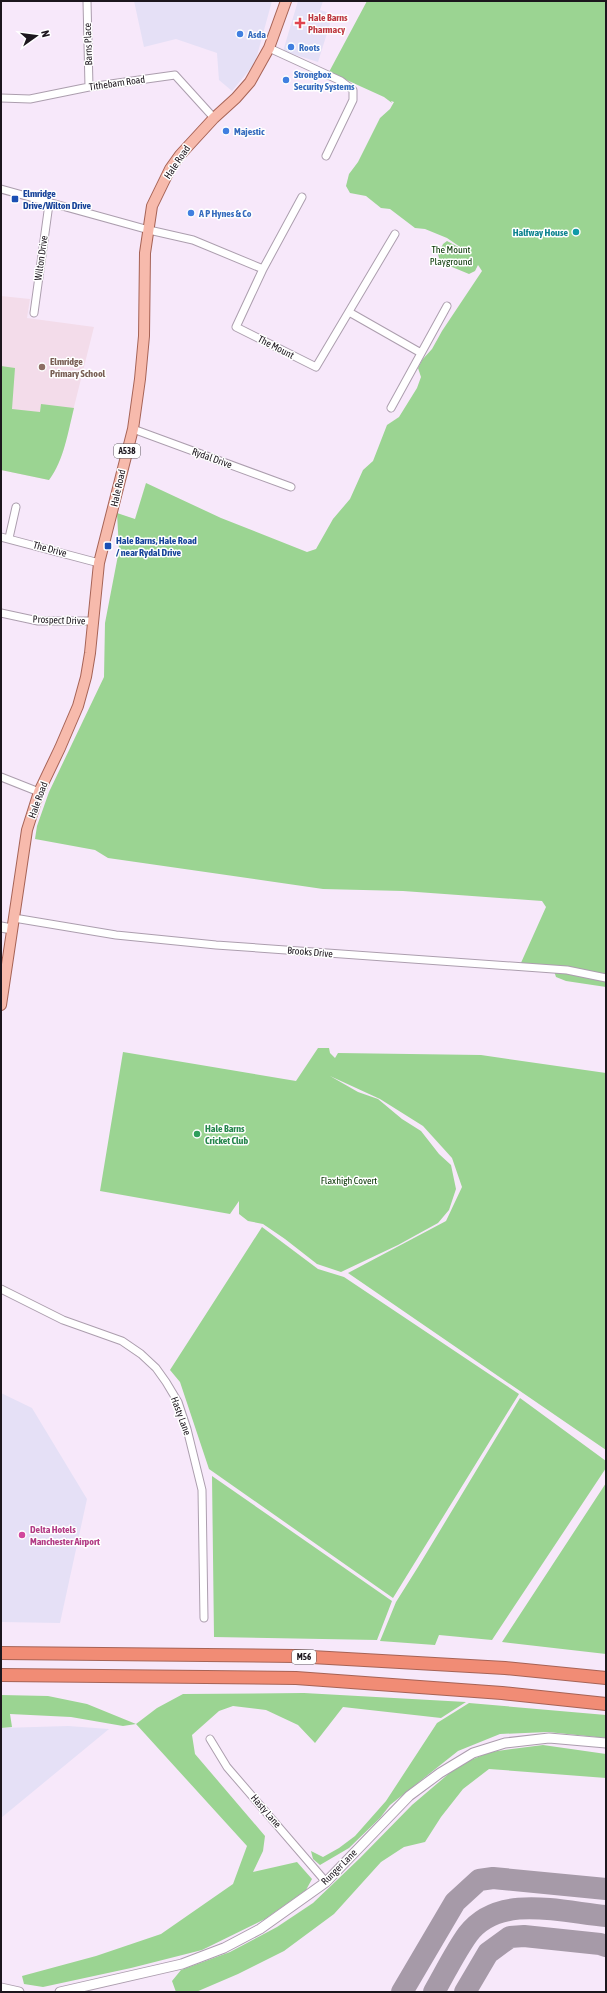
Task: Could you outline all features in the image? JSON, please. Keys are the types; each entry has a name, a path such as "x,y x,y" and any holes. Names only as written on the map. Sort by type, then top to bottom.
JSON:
{"highway":[{"name":"M56","path":"1,1653 294,1656 505,1668 606,1678"},
{"name":"M56","path":"1,1675 296,1678 502,1693 606,1704"}],"main road":[{"name":"Hale Road","path":"1,1005 27,830 39,792 78,706 90,653 99,563 133,429 144,336 145,253 152,206 170,169 191,142 236,98 250,82 269,48 286,1"}],"street":[{"name":"Barns Place","path":"87,1 89,87"},
{"path":"269,48 341,81 353,90 353,100 326,156"},
{"name":"Tithebarn Road","path":"1,98 30,99 89,87 175,75 214,118"},
{"path":"1,189 49,204 193,240 263,268"},
{"name":"The Mount","path":"302,197 263,268 236,327 316,367 395,234"},
{"name":"Wilton Drive","path":"34,313 49,204"},
{"path":"391,408 447,306"},
{"path":"349,312 421,353"},
{"name":"Rydal Drive","path":"133,429 292,487"},
{"path":"9,538 16,507"},
{"name":"The Drive","path":"1,537 99,563"},
{"name":"Prospect Drive","path":"1,614 38,621 93,621"},
{"path":"1,777 39,792"},
{"name":"Brooks Drive","path":"14,918 116,935 216,945 567,970 606,978"},
{"path":"1,927 12,929"},
{"name":"Hasty Lane","path":"1,1289 63,1320 122,1341 141,1354 156,1368 166,1382 180,1409 202,1490 204,1618"},
{"name":"Runger Lane","path":"60,1992 182,1964 224,1948 260,1929 326,1882 408,1796 440,1772 473,1753 505,1743 549,1738 606,1743"},
{"name":"Hasty Lane","path":"210,1739 227,1767 326,1882"},
{"path":"1,1988 19,1992"}],"shaded area":[{"path":"134,1 272,1 255,63 232,91 219,80 217,53 176,39 144,47"},
{"path":"298,1 323,1 320,10 333,14 318,62 283,51"},
{"name":"Elmridge Primary School","path":"1,296 30,299 27,318 94,327 62,455 49,480 1,470"},
{"path":"1,1393 32,1408 87,1499 60,1623 1,1622"},
{"path":"68,1726 109,1729 1,1818 1,1728"}],"green space":[{"name":"The Mount Playground","path":"367,1 606,1 606,987 566,981 556,977 553,968 520,965 546,907 542,901 403,891 323,889 108,858 95,850 35,839 37,826 49,792 104,677 105,623 119,550 117,513 135,519 146,483 221,518 307,552 316,549 333,519 350,499 363,470 373,461 387,425 399,417 417,388 421,377 418,368 422,360 432,349 442,331 482,271 478,265 475,271 469,274 440,262 438,254 443,244 447,241 466,251 447,238 425,229 415,228 390,209 381,208 366,196 350,193 346,186 349,174 358,162 380,118 390,109 394,102 391,101 392,103 384,97 329,72"},
{"path":"1,366 15,368 12,409 40,412 41,404 74,408 62,455 49,480 1,470"},
{"name":"Flaxhigh Covert","path":"318,1048 329,1048 330,1053 335,1058 338,1053 481,1055 606,1073 606,1450 348,1273 446,1221 462,1187 452,1158 423,1126 380,1099 330,1076 358,1092 378,1099 402,1119 421,1131 439,1154 451,1165 456,1189 449,1210 438,1223 398,1245 341,1272 317,1264 263,1224 248,1221 239,1214 239,1201 230,1214 100,1191 123,1052 296,1081"},
{"path":"262,1227 318,1269 344,1277 519,1394 393,1598 209,1469 180,1382 170,1370"},
{"path":"520,1398 606,1461 606,1468 492,1640 439,1635 435,1645 380,1641 396,1602"},
{"path":"212,1476 392,1601 377,1640 214,1637"},
{"path":"606,1483 606,1654 502,1642"},
{"path":"304,1693 466,1702 441,1718 343,1707 315,1743 298,1725 266,1710 233,1706 219,1711 192,1735 195,1754 265,1836 263,1851 253,1872 297,1862 312,1879 306,1890 265,1919 202,1950 131,1968 43,1987 24,1984 22,1976 96,1956 161,1934 233,1884 247,1846 136,1724 157,1708 183,1694"},
{"path":"1,1695 48,1696 87,1704 136,1724 123,1726 71,1717 10,1714 12,1727 1,1728"},
{"path":"469,1703 606,1715 606,1738 548,1732 500,1734 458,1751 390,1805 380,1818 349,1848 320,1865 313,1859 311,1851 323,1857 339,1848 355,1836 386,1801 437,1723"},
{"path":"543,1745 606,1754 606,1778 489,1769 463,1789 441,1817 425,1842 404,1847 381,1862 334,1914 284,1951 238,1974 196,1992 176,1992 172,1981 181,1970 230,1952 277,1927 313,1903 412,1805 459,1765 490,1752"}],"taxiway":[{"path":"402,1992 455,1902 479,1880 493,1878 606,1889"},
{"path":"434,1992 454,1955 468,1934 481,1921 496,1913 514,1909 532,1908 606,1916"},
{"path":"465,1992 488,1953 510,1937 524,1936 600,1944 606,1946"}],"place":[{"name":"Hale Barns Pharmacy","path":"300,23"},
{"name":"Asda","path":"240,34"},
{"name":"Roots","path":"291,47"},
{"name":"Strongbox Security Systems","path":"286,80"},
{"name":"Majestic","path":"226,131"},
{"name":"Elmridge Drive/Wilton Drive","path":"15,199"},
{"name":"A P Hynes & Co","path":"191,213"},
{"name":"Halfway House","path":"576,232"},
{"name":"Elmridge Primary School","path":"42,367"},
{"name":"Hale Barns, Hale Road / near Rydal Drive","path":"108,546"},
{"name":"Hale Barns Cricket Club","path":"197,1134"},
{"name":"Delta Hotels Manchester Airport","path":"22,1535"}]}
